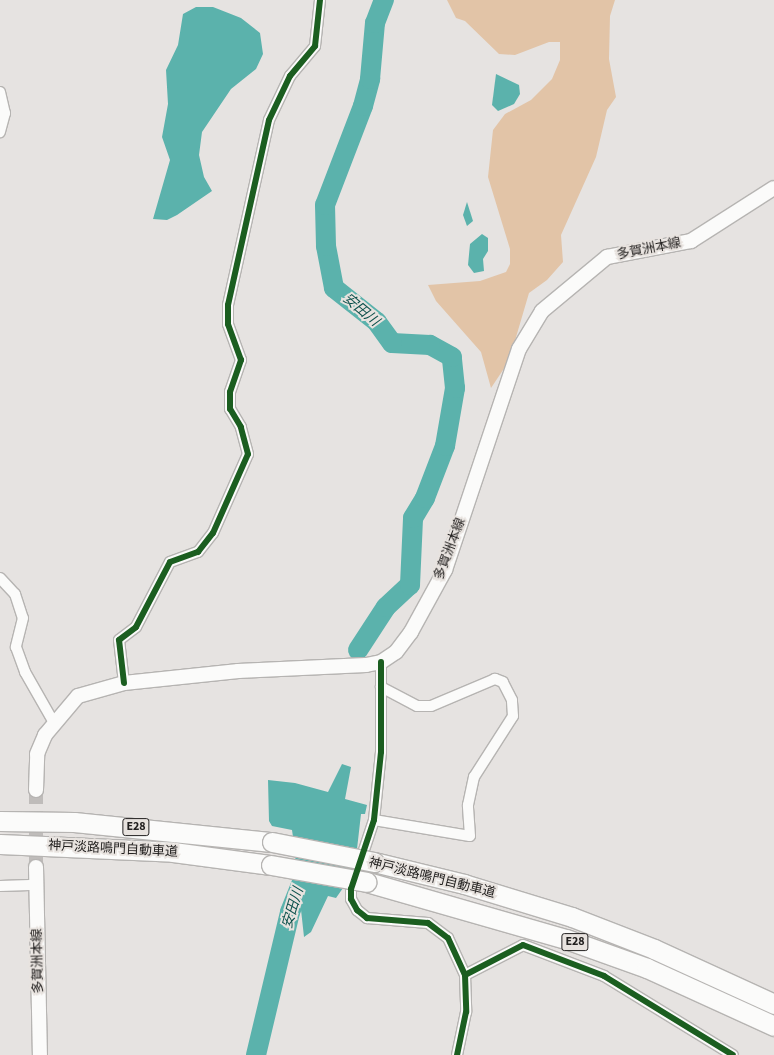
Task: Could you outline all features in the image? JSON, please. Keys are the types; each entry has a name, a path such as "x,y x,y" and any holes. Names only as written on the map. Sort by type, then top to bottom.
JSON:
{"highway":[{"name":"神戸淡路鳴門自動車道","path":"0,821 74,822 272,842 374,862 464,884 572,917 654,949 774,1004"},
{"name":"神戸淡路鳴門自動車道","path":"0,844 173,852 271,865 367,882 566,939 647,968 774,1026"}],"main road":[{"name":"多賀洲本線","path":"381,662 396,652 411,632 445,570 519,349 542,311 570,284 607,257 691,241 774,188"},
{"path":"36,790 37,754 53,721 78,696 124,683 381,662"},
{"name":"多賀洲本線","path":"36,867 40,1055"}],"street":[{"path":"124,683 119,640 136,627 170,562 198,552 213,533 248,454 229,404 241,360 228,324 228,305 269,120 290,76 315,46 320,0"},
{"path":"0,92 5,113 0,132"},
{"path":"0,578 15,594 22,618 16,647 25,672 53,721"},
{"path":"381,662 381,752 374,820 351,888 357,910 379,921 428,923 448,938 465,975 466,1012 457,1055"},
{"path":"374,820 470,836 468,805 474,777 513,716 512,700 503,682 495,679 431,706 417,706 381,687"},
{"path":"0,886 37,885"},
{"path":"465,975 523,944 604,976 733,1055"}],"shaded area":[{"path":"447,0 615,0 610,16 609,59 616,97 607,110 596,157 561,235 563,262 547,280 529,293 509,361 491,388 481,352 436,301 428,285 480,281 506,272 510,264 510,249 488,177 493,130 505,114 531,100 552,79 560,60 560,42 549,42 515,55 499,54 465,21 456,18"}],"water":[{"path":"196,7 213,7 241,18 260,33 263,54 256,69 231,89 202,132 199,155 204,177 212,191 177,215 167,220 153,219 170,160 162,137 168,104 166,70 178,45 183,14"},
{"path":"496,74 519,85 520,94 514,104 498,111 492,105"},
{"path":"467,202 473,221 467,226 463,215"},
{"path":"482,234 488,238 488,251 483,259 484,271 474,273 468,265 470,244"},
{"path":"342,764 351,767 345,799 367,805 365,814 361,814 357,849 343,888 336,898 328,896 311,932 304,937 292,830 272,826 269,821 268,780 295,783 328,792"}],"waterway":[{"name":"安田川","path":"358,650 386,607 410,585 413,518 425,498 445,446 455,388 452,357 430,345 392,343 377,322 334,288 326,246 325,205 363,106 370,79 375,23 384,0"},
{"name":"安田川","path":"256,1055 290,912 308,867"}],"tunnel":[{"path":"36,790 36,867"}],"cycle path":[{"path":"124,683 119,640 136,627 170,562 198,552 213,533 248,454 241,427 230,409 230,392 241,360 228,324 228,305 269,120 290,76 315,46 320,0"},
{"path":"381,662 381,752 374,820 351,889 351,899 357,910 367,918 428,923 448,938 465,975 466,1012 457,1055"},
{"path":"465,975 523,945 604,976 733,1055"}]}
